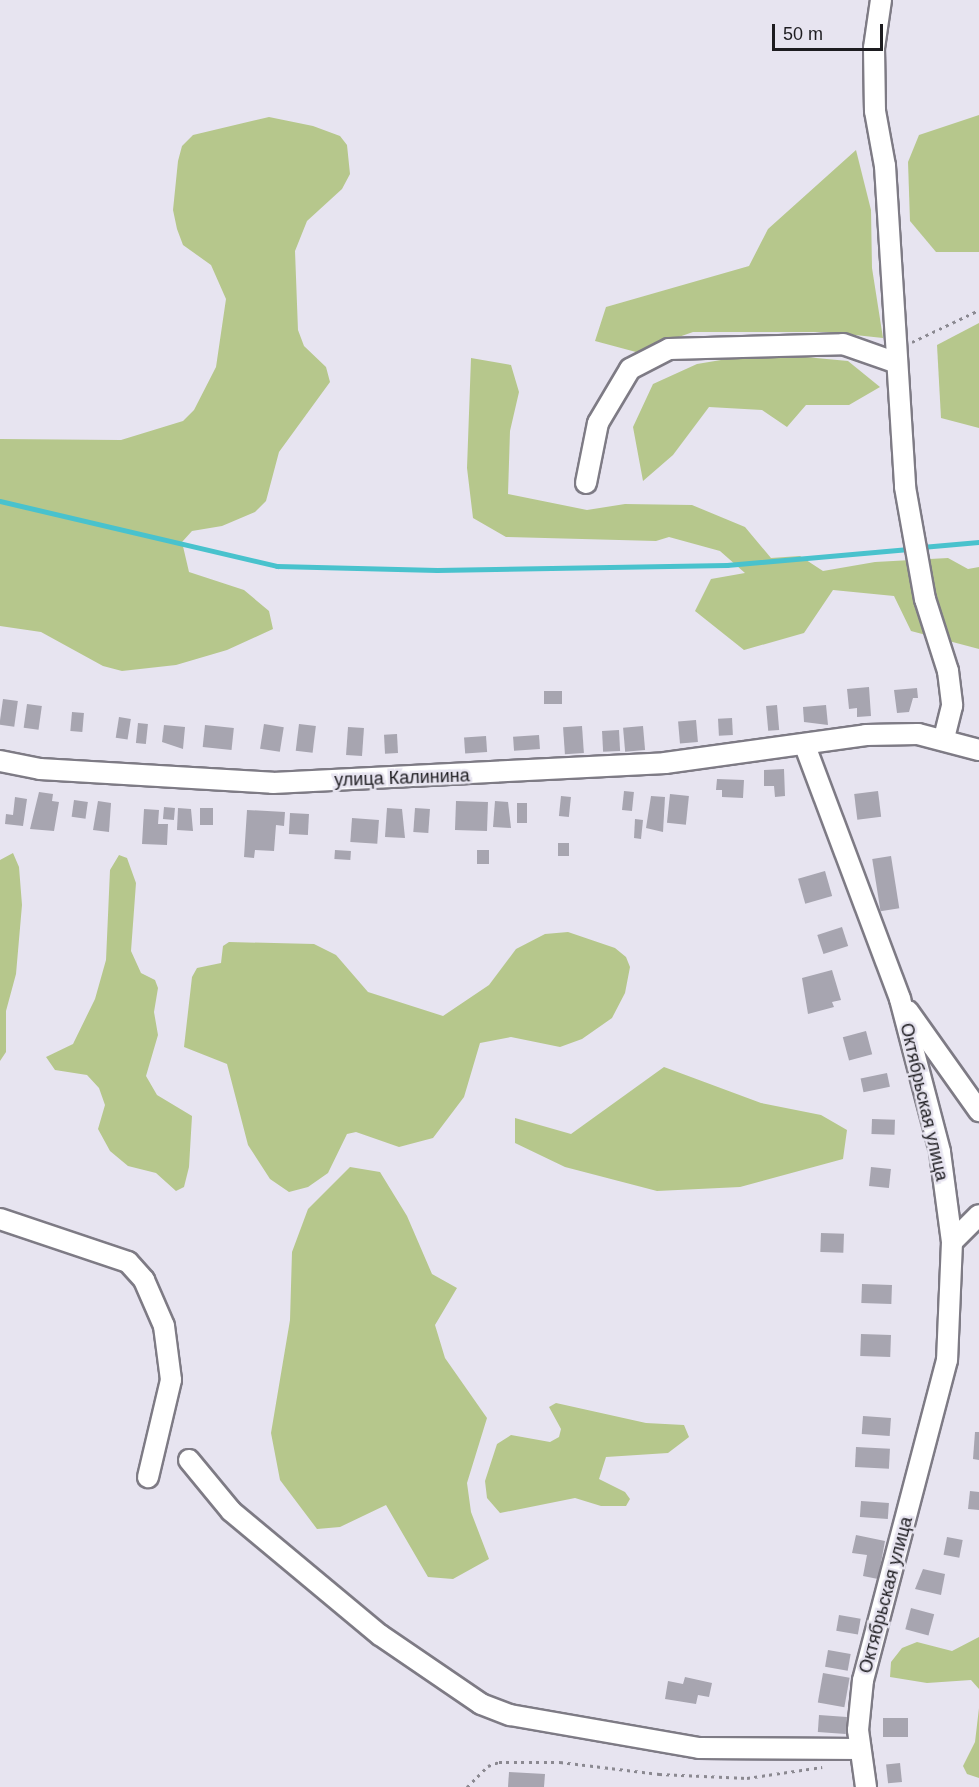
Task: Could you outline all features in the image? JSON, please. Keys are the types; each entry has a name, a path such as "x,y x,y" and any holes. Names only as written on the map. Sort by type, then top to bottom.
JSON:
{"street":[{"path":"881,0 874,48 875,111 885,166 905,487 925,599 948,671 952,706 944,739"},
{"path":"586,483 598,423 630,369 669,349 843,344 897,356"},
{"name":"улица Калинина","path":"0,761 40,770 273,783 529,772 805,746 866,735 918,734 979,750"},
{"name":"Октябрьская улица","path":"805,746 900,999 940,1152 952,1242 947,1360 863,1680 860,1749 866,1787"},
{"path":"900,999 979,1111"},
{"path":"952,1242 979,1215"},
{"path":"0,1219 128,1262 144,1280 164,1326 171,1380 148,1477"},
{"path":"189,1460 240,1518 380,1635 481,1704 510,1715 699,1748 860,1749"}],"path":[{"path":"897,356 979,310"},
{"path":"467,1787 488,1766 499,1762 560,1762 659,1774 747,1778 829,1765"}],"green space":[{"path":"979,115 979,252 936,252 910,221 908,162 919,135"},
{"path":"269,117 313,126 340,136 347,145 350,174 342,189 307,221 295,251 298,330 304,346 326,367 330,382 279,452 266,501 255,512 222,526 192,531 182,542 189,572 244,590 269,611 273,629 227,650 176,665 122,671 103,666 41,632 0,626 0,439 121,440 183,421 194,410 216,367 226,299 211,265 183,245 177,229 173,210 178,161 182,146 193,135"},
{"path":"856,150 871,210 872,268 883,338 827,332 693,332 636,352 595,341 606,307 749,266 768,229"},
{"path":"979,323 979,428 941,418 937,345"},
{"path":"763,353 848,361 880,387 849,405 806,405 787,427 762,410 709,407 673,455 643,481 633,427 653,384 697,364"},
{"path":"471,358 511,365 519,392 510,431 508,494 587,510 625,504 692,505 745,527 771,558 800,556 823,571 875,562 948,558 968,569 979,567 979,649 911,631 894,596 833,590 804,633 744,650 695,611 711,579 745,573 720,551 669,537 656,541 506,537 473,518 467,468"},
{"path":"13,853 19,867 22,905 16,974 6,1011 6,1052 0,1061 0,860"},
{"path":"119,855 127,858 136,883 131,951 141,973 155,980 158,988 154,1012 158,1035 146,1076 157,1095 192,1116 189,1167 184,1187 176,1191 156,1173 128,1166 110,1151 98,1129 105,1105 99,1088 87,1075 55,1070 46,1057 73,1044 95,999 106,960 110,870"},
{"path":"568,932 615,948 626,957 630,967 625,993 612,1018 582,1039 560,1047 511,1037 480,1043 464,1097 433,1138 399,1147 356,1132 347,1134 328,1173 308,1187 289,1192 270,1179 248,1145 227,1064 184,1047 192,977 197,968 221,963 223,946 229,942 314,944 336,955 368,992 443,1016 489,985 516,949 545,934"},
{"path":"664,1067 761,1103 821,1115 847,1130 843,1159 740,1187 657,1191 565,1167 515,1143 515,1118 571,1134"},
{"path":"350,1167 380,1172 407,1216 432,1274 457,1288 435,1325 445,1358 487,1418 467,1483 471,1512 489,1559 453,1579 428,1577 386,1505 340,1527 317,1529 280,1480 271,1433 290,1320 292,1252 308,1209"},
{"path":"556,1403 646,1423 684,1425 689,1437 668,1453 606,1457 599,1479 625,1492 630,1499 626,1506 601,1506 575,1498 500,1513 487,1498 485,1481 497,1444 511,1435 550,1442 559,1437 561,1429 549,1407"},
{"path":"979,1637 979,1689 971,1680 927,1683 890,1677 891,1662 902,1648 917,1642 952,1651"},
{"path":"979,1708 979,1778 967,1774 963,1766 975,1742"}],"building":[{"path":"869,687 871,716 857,717 857,708 849,709 847,689"},
{"path":"917,688 918,698 913,698 909,712 897,713 894,690"},
{"path":"544,691 562,691 562,704 544,704"},
{"path":"3,699 18,701 14,727 0,725"},
{"path":"27,704 42,706 39,730 24,728"},
{"path":"777,705 779,730 768,731 766,706"},
{"path":"826,705 828,725 804,722 803,707"},
{"path":"72,712 84,713 82,732 70,731"},
{"path":"119,717 131,719 128,740 116,738"},
{"path":"732,718 733,735 719,736 718,719"},
{"path":"696,720 698,742 680,743 678,722"},
{"path":"138,723 148,724 146,744 136,743"},
{"path":"264,724 284,727 280,752 260,749"},
{"path":"299,724 316,726 313,753 296,751"},
{"path":"164,725 185,727 183,749 162,742"},
{"path":"205,725 234,728 232,750 203,747"},
{"path":"582,726 584,753 565,754 563,727"},
{"path":"643,726 645,750 625,752 623,728"},
{"path":"348,727 364,728 362,756 346,755"},
{"path":"619,730 620,751 603,752 602,731"},
{"path":"397,734 398,753 385,754 384,735"},
{"path":"539,735 540,749 514,751 513,737"},
{"path":"486,736 487,752 465,753 464,738"},
{"path":"784,769 785,796 775,797 774,786 764,786 764,770"},
{"path":"717,779 744,780 743,798 722,797 722,790 716,790"},
{"path":"624,791 634,792 632,811 622,810"},
{"path":"878,791 881,817 857,820 854,794"},
{"path":"39,792 53,794 52,801 59,802 54,831 30,829"},
{"path":"670,794 689,796 686,825 667,823"},
{"path":"561,796 571,797 569,817 559,816"},
{"path":"651,796 665,797 663,832 646,828"},
{"path":"15,797 27,799 23,826 5,824 6,814 13,815"},
{"path":"74,800 88,802 85,819 72,817"},
{"path":"98,801 111,803 109,832 93,830"},
{"path":"456,801 488,802 487,831 455,830"},
{"path":"495,801 508,802 511,828 493,827"},
{"path":"517,803 527,803 527,823 517,823"},
{"path":"164,807 175,808 174,820 163,819"},
{"path":"178,808 191,809 193,831 177,830"},
{"path":"200,808 213,808 213,825 200,825"},
{"path":"387,808 402,809 405,838 385,837"},
{"path":"415,808 430,809 428,833 413,832"},
{"path":"144,809 159,810 158,824 168,824 167,845 142,844"},
{"path":"247,810 285,812 284,826 276,825 274,851 255,850 254,858 244,857"},
{"path":"290,813 309,814 308,835 289,834"},
{"path":"352,818 379,820 377,844 350,842"},
{"path":"635,819 643,820 641,839 634,838"},
{"path":"558,843 569,843 569,856 558,856"},
{"path":"335,850 351,851 350,860 334,859"},
{"path":"477,850 489,850 489,864 477,864"},
{"path":"891,856 899,908 881,911 872,859"},
{"path":"825,871 832,896 805,904 798,879"},
{"path":"842,927 848,946 823,954 817,935"},
{"path":"832,970 841,1000 832,1002 834,1007 808,1014 802,978"},
{"path":"866,1031 872,1054 849,1060 843,1037"},
{"path":"887,1073 890,1087 864,1092 861,1079"},
{"path":"872,1119 895,1120 894,1135 871,1134"},
{"path":"871,1167 891,1169 889,1188 869,1186"},
{"path":"821,1233 844,1234 843,1253 820,1252"},
{"path":"862,1284 892,1285 891,1304 861,1303"},
{"path":"861,1334 891,1335 890,1357 860,1356"},
{"path":"863,1416 891,1418 890,1436 862,1434"},
{"path":"975,1432 979,1432 979,1460 973,1459"},
{"path":"856,1447 890,1449 889,1469 855,1467"},
{"path":"970,1491 979,1492 979,1510 968,1509"},
{"path":"861,1501 889,1503 888,1519 860,1517"},
{"path":"856,1535 885,1541 878,1579 863,1576 867,1555 852,1553"},
{"path":"947,1537 963,1540 959,1558 944,1555"},
{"path":"923,1569 945,1574 941,1595 915,1589"},
{"path":"911,1608 934,1614 928,1635 905,1629"},
{"path":"839,1615 861,1619 858,1635 836,1631"},
{"path":"828,1650 851,1654 848,1671 825,1667"},
{"path":"823,1673 850,1678 844,1707 818,1703"},
{"path":"685,1677 712,1683 709,1697 698,1695 696,1704 665,1699 668,1681 683,1684"},
{"path":"819,1715 847,1717 846,1734 818,1732"},
{"path":"883,1718 908,1718 908,1737 883,1737"},
{"path":"900,1763 902,1782 888,1783 886,1764"},
{"path":"509,1772 545,1774 544,1787 508,1787"}],"waterway":[{"path":"0,501 277,566 437,570 727,565 911,549"},
{"path":"922,547 979,542"}]}
